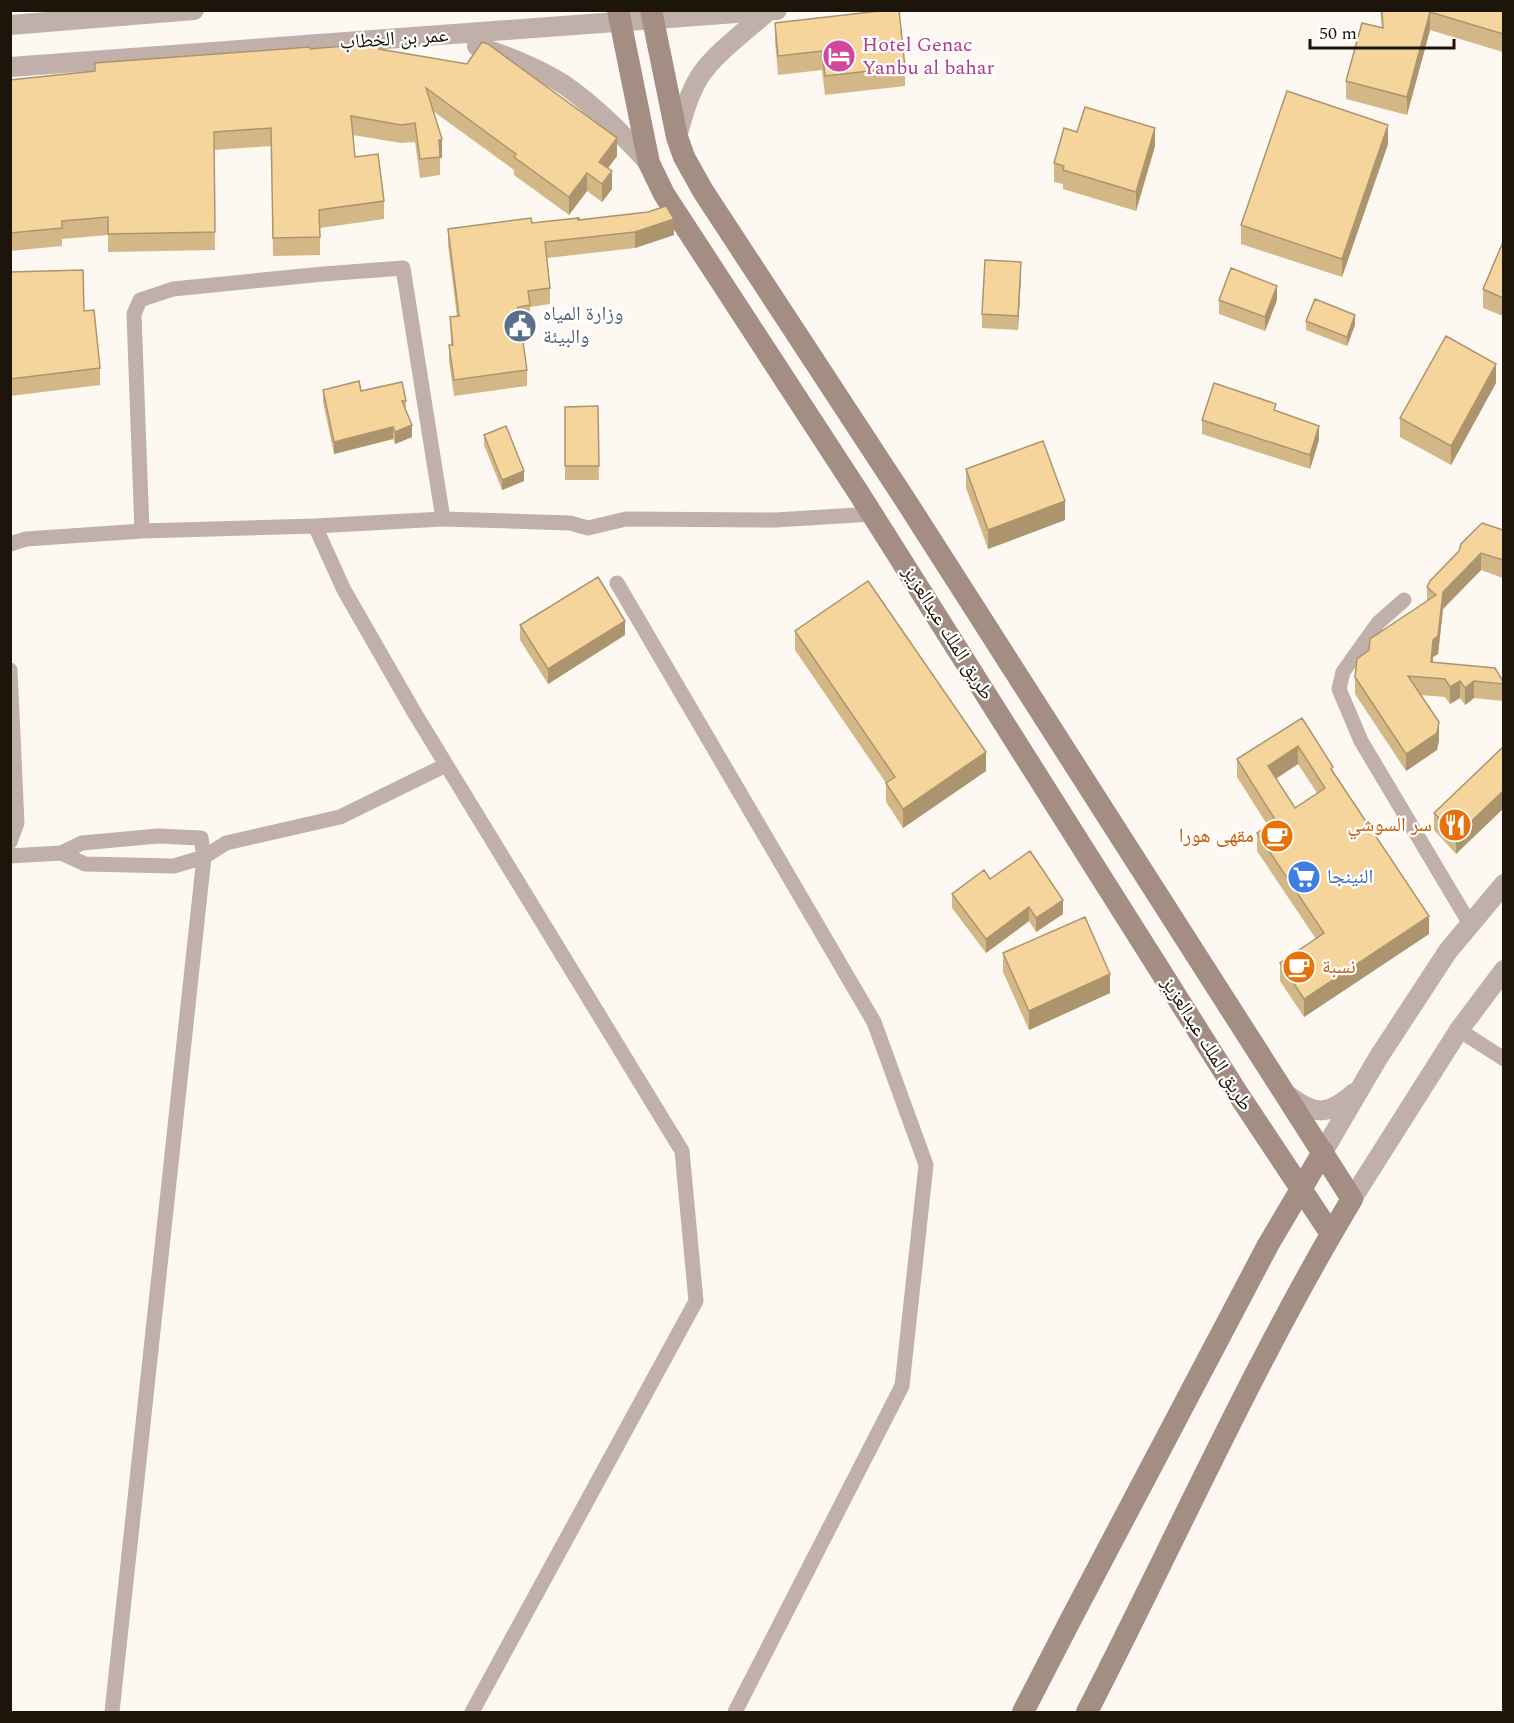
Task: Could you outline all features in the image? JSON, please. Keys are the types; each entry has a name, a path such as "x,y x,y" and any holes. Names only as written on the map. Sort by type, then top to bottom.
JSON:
{"main road":[{"name":"طريق الملك عبدالعزيز","path":"652,15 677,137 684,157 703,191 906,501 1352,1199"},
{"name":"طريق الملك عبدالعزيز","path":"619,16 649,163 664,194 873,514 1232,1084 1331,1234"},
{"path":"1023,1713 1268,1245 1323,1152"},
{"path":"1087,1713 1260,1365 1352,1199"}],"street":[{"path":"10,24 96,14 194,10"},
{"path":"677,137 687,100 701,74 724,49 773,11"},
{"name":"عمر بن الخطاب","path":"10,67 446,35 619,16 773,11"},
{"path":"446,35 507,57 561,83 601,114 649,163"},
{"path":"141,531 134,314 140,300 173,289 403,268 443,519"},
{"path":"10,544 26,539 141,531 315,526 443,519 570,523 588,528 626,519 775,520 873,514"},
{"path":"315,526 344,590 446,765 682,1150 696,1301 472,1713"},
{"path":"617,583 874,1022 926,1165 902,1386 735,1713"},
{"path":"1404,600 1378,623 1343,672 1339,689 1361,741 1470,924"},
{"path":"10,670 17,823 10,842"},
{"path":"61,853 85,864 174,867 204,857 226,843 340,817 446,765"},
{"path":"10,856 61,853 82,843 158,836 201,838 204,857 112,1713"},
{"path":"1323,1152 1378,1058 1448,951 1503,884"},
{"path":"1352,1199 1459,1030 1503,970"},
{"path":"1459,1030 1503,1059"},
{"path":"1284,1092 1303,1106 1322,1112 1342,1104 1361,1087"}],"building":[{"name":"Hotel Genac Yanbu al bahar","path":"899,10 905,67 825,76 822,51 778,56 775,23"},
{"path":"1382,10 1503,10 1503,34 1430,12 1407,97 1346,81 1362,23 1383,28"},
{"path":"482,42 488,44 617,138 599,162 612,171 602,184 587,173 569,197 514,157 516,154 426,88 442,139 439,140 440,157 420,159 415,123 401,125 351,116 355,157 378,154 384,201 319,210 320,237 273,238 271,128 214,132 215,232 108,234 108,217 62,221 62,228 10,233 10,80 95,71 95,63 379,43 379,49 467,64"},
{"path":"1287,91 1388,125 1342,259 1241,225"},
{"path":"1085,107 1155,128 1136,192 1063,170 1064,166 1054,163 1064,128 1077,132"},
{"path":"666,206 674,219 635,232 545,242 550,288 528,291 530,305 518,307 527,370 454,380 449,345 453,345 450,317 459,316 448,229 531,218 532,223 579,218 578,220 648,212"},
{"path":"1503,242 1503,298 1483,289"},
{"path":"985,260 1021,262 1018,316 982,314"},
{"path":"1231,268 1277,286 1265,317 1219,300"},
{"path":"83,270 84,311 94,310 100,368 10,379 10,272"},
{"path":"1315,299 1355,315 1347,337 1306,321"},
{"path":"1446,336 1496,364 1451,446 1400,418"},
{"path":"359,381 361,391 402,382 406,401 402,401 412,425 395,432 393,427 334,442 323,390"},
{"path":"1214,383 1276,404 1274,410 1319,426 1310,455 1202,420"},
{"path":"598,406 599,466 565,466 565,407"},
{"path":"506,426 524,471 502,480 484,435"},
{"path":"1043,441 1065,501 988,530 966,469"},
{"path":"1482,523 1503,530 1503,560 1481,553 1443,592 1438,636 1433,640 1431,662 1495,668 1503,684 1474,681 1465,688 1460,681 1450,687 1445,679 1408,676 1439,722 1437,733 1406,754 1355,677 1357,659 1369,650 1370,639 1436,595 1427,587 1430,581"},
{"path":"598,577 625,621 548,669 520,625"},
{"path":"868,581 986,752 903,809 886,783 895,777 795,631"},
{"path":"1302,718 1333,767 1331,769 1429,916 1304,999 1280,963 1324,933 1257,833 1276,821 1237,759","holes":["1298,746 1325,788 1295,808 1268,766"]},
{"path":"1503,747 1503,791 1456,836 1434,813"},
{"path":"1030,851 1063,900 1036,918 1029,907 986,939 952,894 984,870 990,879"},
{"path":"1085,917 1110,974 1029,1011 1003,953"}],"place":[{"name":"Hotel Genac Yanbu al bahar","path":"839,56"},
{"name":"وزارة المياه والبيئة","path":"520,326"},
{"name":"سر السوشي","path":"1455,825"},
{"name":"مقهى هورا","path":"1277,836"},
{"name":"النينجا","path":"1304,877"},
{"name":"نسبة","path":"1299,967"}]}
